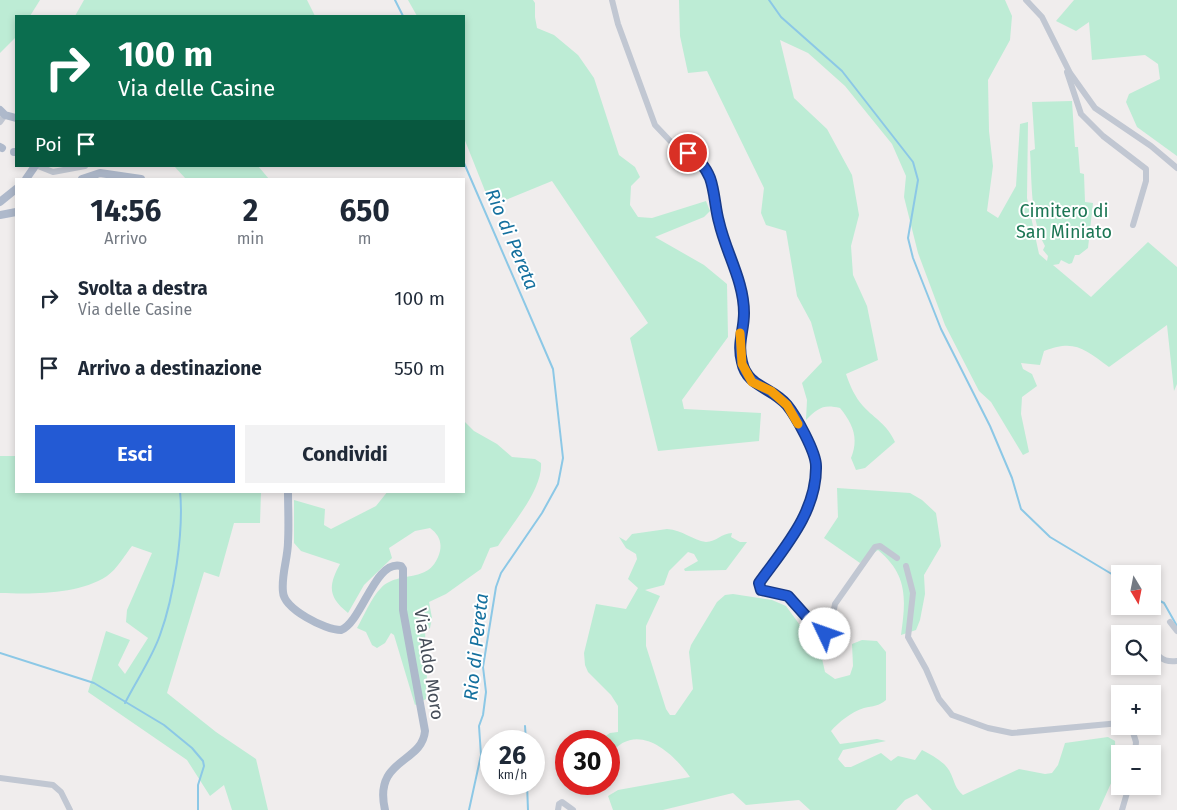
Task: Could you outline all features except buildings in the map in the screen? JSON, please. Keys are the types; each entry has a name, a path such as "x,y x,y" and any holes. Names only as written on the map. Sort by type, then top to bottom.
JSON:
{"main road":[{"path":"2,116 15,118"},
{"path":"27,178 35,167"},
{"path":"85,178 100,173 134,178"},
{"path":"0,202 15,190"},
{"path":"0,215 15,212"},
{"name":"Via Aldo Moro","path":"288,493 288,542 282,592 288,604 296,610 316,622 341,630 349,624 377,580 387,569 394,565 400,566 403,569 403,610 424,722 424,738 386,778 382,790 385,810"}],"street":[{"path":"612,0 618,24 655,125 674,145 702,162 710,179 723,237 737,272 744,314 739,340 742,364 752,382 771,391 787,405 811,449 816,463 816,476 806,515 759,583 761,590 788,596 821,633 825,634 830,630 835,604 874,547 880,546 897,558"},
{"path":"1026,0 1042,18 1063,60 1094,108 1151,146 1177,168"},
{"path":"1063,60 1081,114 1103,136 1146,169 1146,181 1133,225"},
{"path":"39,167 53,172 80,167"},
{"path":"906,566 913,593 908,637 926,669 939,699 952,715 988,728 1012,733 1111,724"},
{"path":"1170,622 1177,631"},
{"path":"1161,658 1177,662"},
{"path":"0,778 52,785 61,792 70,810"},
{"path":"1122,810 1126,795"},
{"path":"558,810 559,804 562,802 573,810"}],"green space":[{"path":"0,0 40,0 31,15 15,15 15,38 0,53"},
{"path":"84,0 307,0 314,15 76,15"},
{"path":"408,0 533,0 535,3 537,28 554,35 578,55 594,78 619,155 635,167 640,177 631,186 630,205 638,217 652,218 706,201 710,211 704,217 655,237 704,265 727,284 728,337 682,400 684,409 761,413 759,441 658,451 630,338 648,323 552,181 491,206 465,141 465,15 416,15"},
{"name":"Cimitero di San Miniato","path":"679,0 1005,0 1012,16 1010,40 988,80 989,131 993,166 987,211 998,218 1016,186 1020,124 1028,122 1027,198 1039,254 1047,261 1048,256 1043,250 1045,246 1034,212 1030,151 1035,149 1032,102 1072,101 1075,147 1078,147 1080,173 1084,174 1085,202 1093,203 1088,248 1079,255 1075,255 1072,263 1069,264 1061,260 1059,264 1053,265 1091,297 1148,242 1177,267 1177,384 1174,391 1167,325 1109,367 1086,351 1072,346 1044,351 1040,365 1021,363 1023,369 1032,374 1037,386 1022,397 1021,414 1029,452 1023,455 991,402 979,391 945,325 918,253 904,197 906,176 892,144 845,86 808,53 780,40 794,98 827,129 852,175 859,215 851,246 853,275 867,306 878,360 846,374 860,403 884,426 895,442 865,468 856,470 851,458 854,444 853,432 840,408 829,406 821,408 806,420 807,400 802,383 822,362 811,322 797,296 786,231 766,225 761,213 764,188 707,71 688,73 680,36"},
{"path":"1074,0 1177,0 1177,156 1137,127 1126,102 1129,94 1160,79 1158,64 1145,55 1092,60 1089,22 1076,31 1056,21"},
{"path":"175,167 259,167 268,178 185,178"},
{"path":"465,422 474,431 497,444 512,457 535,459 541,463 537,484 526,506 498,546 490,548 481,569 446,594 429,602 432,618 430,628 425,631 426,699 415,705 394,635 391,633 385,643 377,648 372,645 366,632 357,628 377,592 388,582 414,576 430,569 436,562 440,551 440,541 437,535 430,528 415,531 389,548 392,558 364,585 348,613 337,602 332,591 333,579 340,564 301,551 294,543 294,500 325,509 324,525 331,529 376,506 386,493 465,493"},
{"path":"0,456 15,456 15,493 261,493 260,523 234,523 219,577 204,572 167,693 216,732 256,759 268,810 232,810 224,785 210,796 187,760 88,692 106,631 130,640 118,665 125,674 148,638 126,622 127,610 152,553 132,546 111,573 83,587 55,592 0,593"},
{"path":"837,488 910,493 922,500 936,513 941,546 924,575 925,594 916,630 901,635 904,610 903,588 900,578 888,559 878,550 860,563 824,538 838,517"},
{"path":"667,529 678,531 706,542 732,533 731,537 740,542 747,542 726,570 685,571 684,569 698,561 694,554 688,552 669,571 664,585 645,590 660,596 646,626 646,646 666,709 670,715 675,715 693,689 689,652 691,645 717,602 725,595 733,594 772,600 786,606 821,654 825,672 835,679 850,675 853,666 852,644 862,640 877,641 886,652 886,700 878,705 854,712 831,731 840,744 877,739 886,741 843,750 838,759 845,767 851,767 881,753 891,761 898,756 915,760 922,750 946,766 957,788 963,795 1019,769 1045,774 1052,773 1058,765 1065,743 1108,737 1115,741 1115,745 1111,745 1111,783 1099,810 932,810 917,794 905,800 896,810 810,810 799,800 746,805 733,793 663,810 613,810 608,796 620,795 620,790 690,777 663,749 652,743 630,740 620,745 618,706 611,695 588,672 585,665 584,653 596,604 626,609 638,588 628,579 637,559 636,554 626,548 619,537 626,541 632,534"}],"waterway":[{"name":"Rio di Pereta","path":"395,0 402,15"},
{"path":"769,0 781,17 842,71 913,162 918,180 908,238 913,258 941,329 990,426 1012,478 1021,509 1050,537 1111,574"},
{"name":"Rio di Pereta","path":"465,165 553,369 563,458 558,484 542,513 501,573 496,587 483,667 486,692 483,715 479,726 481,755 469,810"},
{"path":"125,703 157,644 170,602 177,564 181,525 180,493"},
{"path":"1161,602 1164,603 1177,626"},
{"path":"0,653 94,683 164,725 192,748 203,761 204,766 198,785 198,810"},
{"path":"525,726 525,730"},
{"path":"527,795 528,810"}],"slow traffic":[{"path":"740,333 742,364 752,382 771,391 787,405 798,424"}],"route":[{"path":"688,153 702,162 710,179 718,221 729,256 737,272 744,314 739,340 742,364 752,382 771,391 787,405 811,449 816,463 816,476 806,515 759,583 759,586 761,590 788,596 821,633 825,634"}]}
